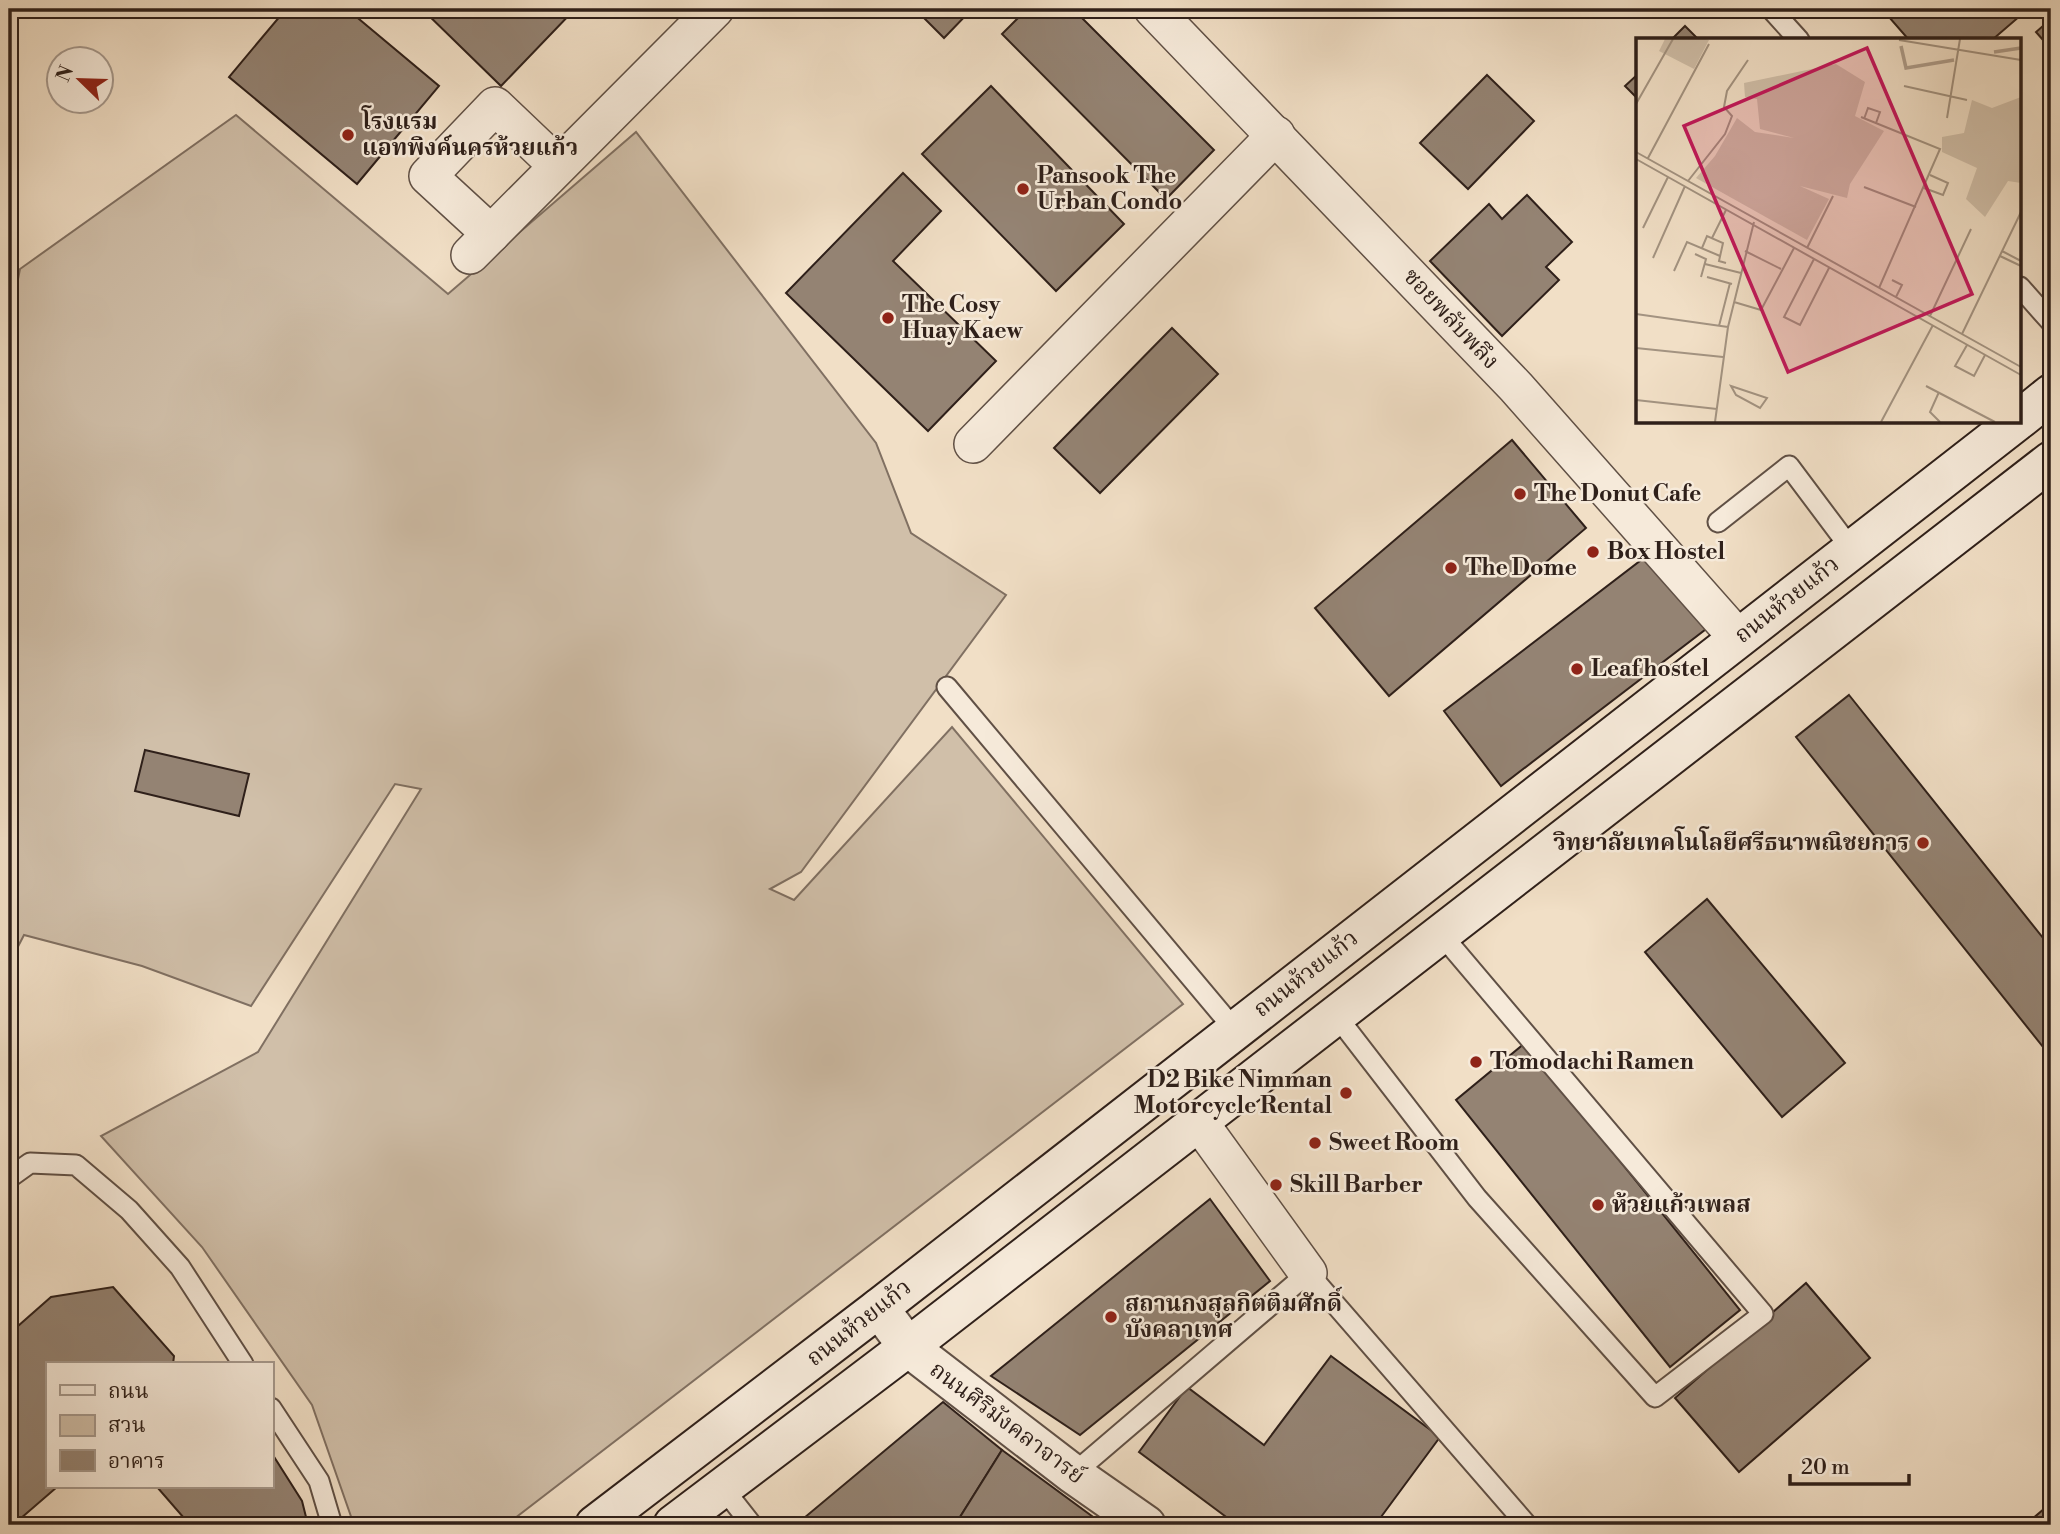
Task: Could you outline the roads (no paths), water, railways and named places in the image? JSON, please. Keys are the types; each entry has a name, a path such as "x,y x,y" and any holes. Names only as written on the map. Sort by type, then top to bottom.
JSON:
{"main road":[{"name":"ถนนห้วยแก้ว","path":"2022,417 2051,394"},
{"name":"ถนนห้วยแก้ว","path":"595,1525 880,1308 2013,424"},
{"path":"673,1525 908,1347 2051,461"},
{"name":"ถนนศิริมังคลาจารย์","path":"880,1308 908,1347 1073,1474 1146,1525"}],"street":[{"path":"558,166 495,106 428,176 480,244 558,166 715,9"},
{"name":"ซอยพลับพลึง","path":"1165,13 1276,135 1516,387 1738,638"},
{"path":"973,444 1276,135"},
{"path":"1199,1122 1308,1273"}],"lane":[{"path":"1771,9 1798,38"},
{"path":"2022,288 2051,322"},
{"path":"1718,522 1789,466 1853,550"},
{"path":"947,687 1235,1030"},
{"path":"1335,1014 1478,1198 1655,1397 1763,1314 1441,934"},
{"path":"9,1178 30,1163 76,1165 130,1210 180,1267 242,1362"},
{"path":"1073,1474 1308,1273 1527,1525"},
{"path":"273,1411 319,1481 332,1525"},
{"path":"723,1488 752,1525"}],"place":[{"name":"โรงแรม แอทพิงค์นครห้วยแก้ว","path":"348,135"},
{"name":"Pansook The Urban Condo","path":"1023,189"},
{"name":"The Cosy Huay Kaew","path":"888,318"},
{"name":"The Donut Cafe","path":"1520,494"},
{"name":"Box Hostel","path":"1593,552"},
{"name":"The Dome","path":"1451,568"},
{"name":"Leaf hostel","path":"1577,669"},
{"name":"วิทยาลัยเทคโนโลยีศรีธนาพณิชยการ","path":"1923,843"},
{"name":"Tomodachi Ramen","path":"1476,1062"},
{"name":"D2 Bike Nimman Motorcycle Rental","path":"1346,1093"},
{"name":"Sweet Room","path":"1315,1143"},
{"name":"Skill Barber","path":"1276,1185"},
{"name":"ห้วยแก้วเพลส","path":"1598,1205"},
{"name":"สถานกงสุลกิตติมศักดิ์ บังคลาเทศ","path":"1111,1317"}]}
